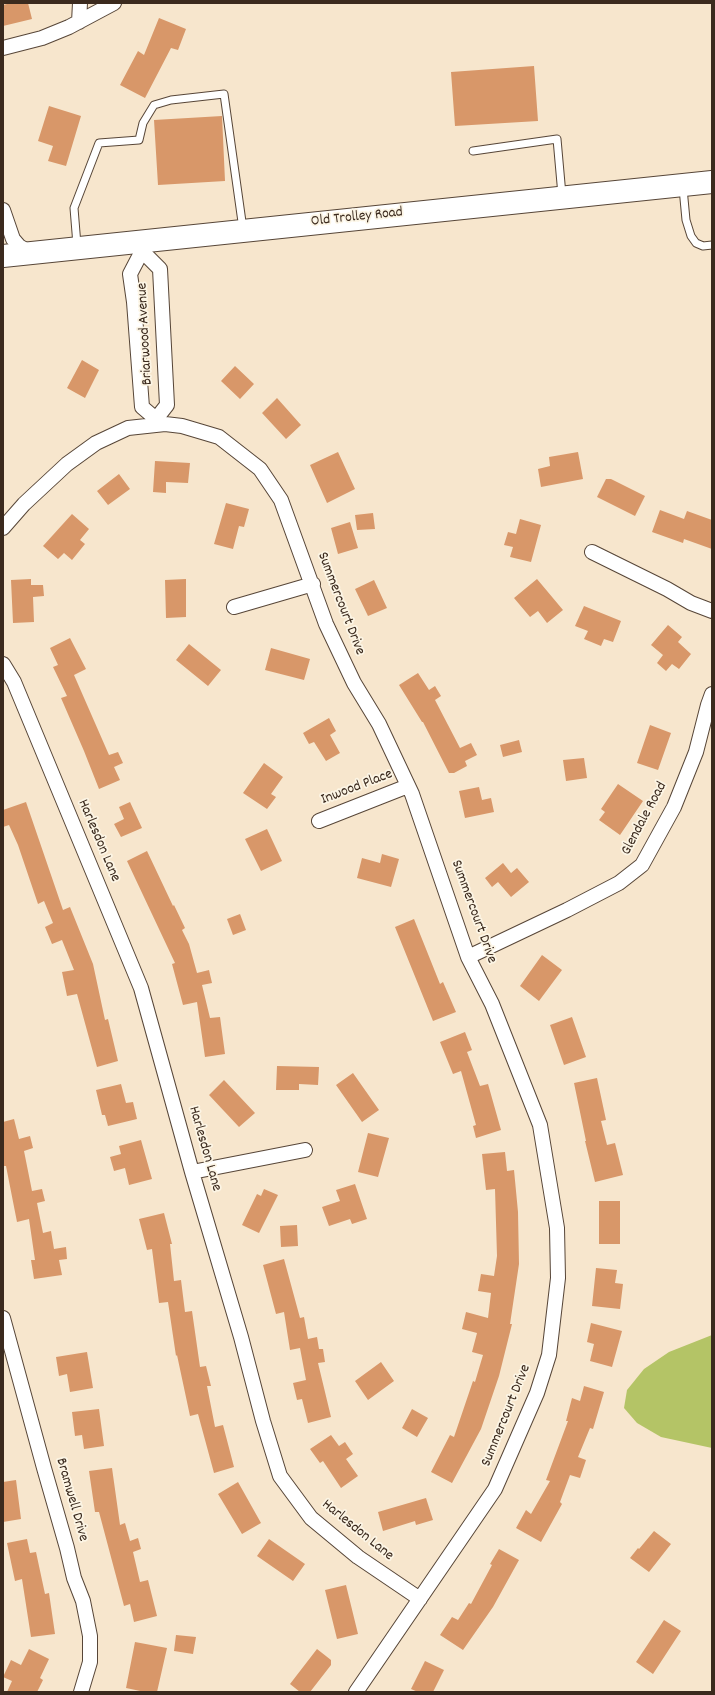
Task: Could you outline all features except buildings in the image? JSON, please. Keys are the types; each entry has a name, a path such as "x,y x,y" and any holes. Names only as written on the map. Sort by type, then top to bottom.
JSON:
{"main road":[{"name":"Old Trolley Road","path":"3,256 77,247 141,246 244,230 712,182"}],"street":[{"path":"80,3 80,22"},
{"path":"3,48 42,38 80,22 114,3"},
{"path":"3,210 13,239 19,246 29,252"},
{"name":"Briarwood Avenue","path":"141,246 160,269 167,405 156,422 142,407 134,302 130,274 141,246"},
{"name":"Summercourt Drive","path":"3,528 24,504 66,464 96,443 128,428 156,422 182,426 219,437 260,468 281,500 313,584 326,624 354,684 379,724 419,810 468,957 492,1004 540,1124 557,1228 558,1278 549,1355 537,1393 495,1490 356,1692"},
{"path":"592,552 667,589 691,603 712,611"},
{"path":"234,607 313,584"},
{"name":"Harlesdon Lane","path":"3,664 14,682 141,988 192,1172 241,1337 263,1422 280,1476 311,1518 358,1558 420,1599"},
{"name":"Glendale Road","path":"468,957 567,910 619,883 642,865 674,807 696,752 712,694"},
{"name":"Inwood Place","path":"319,821 408,786"},
{"path":"192,1172 305,1150"},
{"name":"Bramwell Drive","path":"3,1318 74,1578 83,1601 90,1636 90,1662 81,1692"}],"lane":[{"path":"77,247 74,208 99,143 139,140 143,123 154,105 171,100 224,94 244,230"},
{"path":"473,151 557,139 562,198"},
{"path":"683,184 686,220 691,236 696,243 703,246 712,245"}],"green space":[{"path":"712,1335 712,1448 661,1437 637,1423 624,1408 627,1390 644,1369 669,1352"}]}
